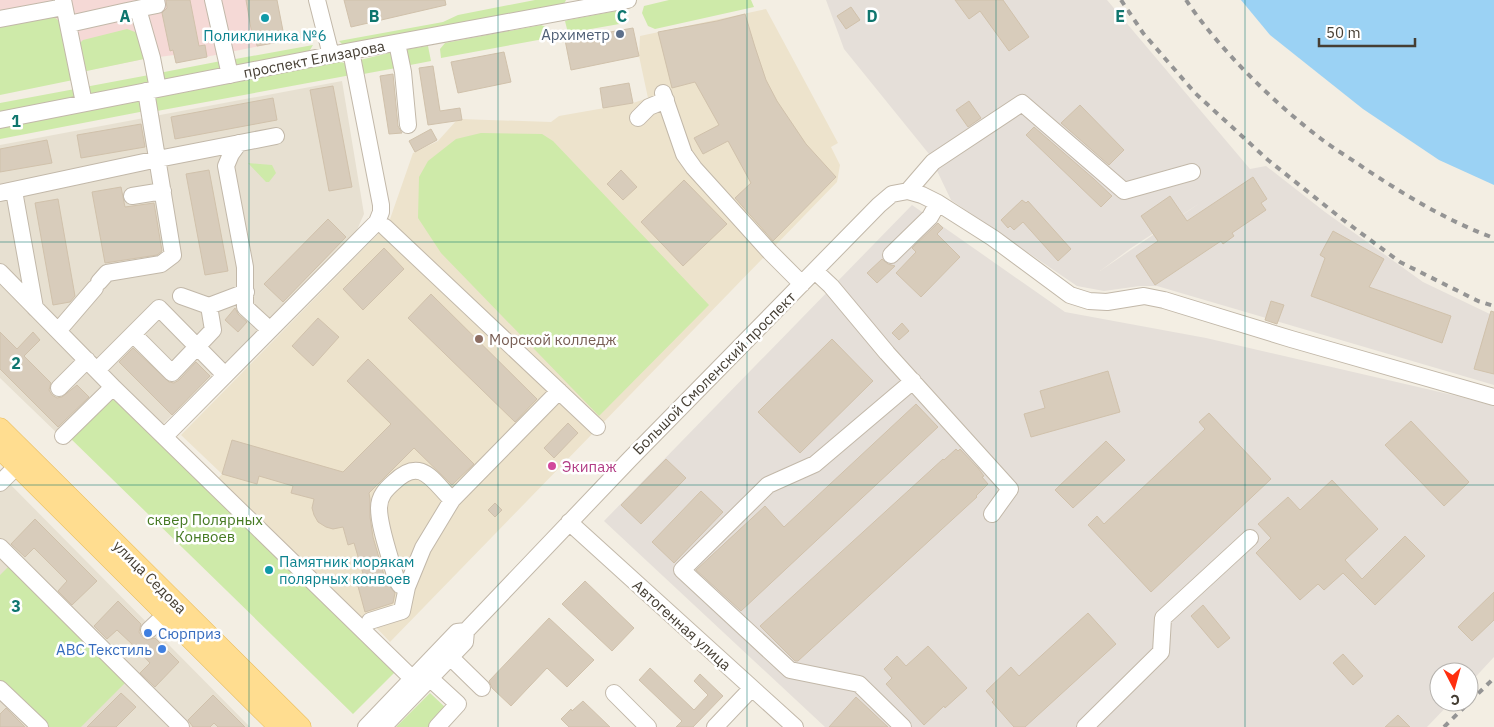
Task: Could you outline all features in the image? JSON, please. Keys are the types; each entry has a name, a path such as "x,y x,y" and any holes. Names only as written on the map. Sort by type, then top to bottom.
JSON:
{"main road":[{"name":"улица Седова","path":"0,428 22,460 166,614 279,727"},
{"name":"улица Седова","path":"0,449 22,460 300,727"}],"street":[{"path":"68,24 130,7 157,5 156,0"},
{"path":"213,0 230,75"},
{"path":"317,0 331,55"},
{"name":"проспект Елизарова","path":"0,120 397,43 577,5 627,0"},
{"path":"0,19 63,3 84,103"},
{"path":"58,331 107,273 161,264 174,255 158,159 152,90 152,58 130,7"},
{"path":"397,43 403,72 408,124"},
{"path":"164,436 377,222 381,212 351,51"},
{"path":"638,118 649,107 665,96 684,154 694,168 770,252 802,284"},
{"path":"1192,172 1124,190 1022,103 933,162 908,191 938,203 993,238 1070,295 1089,301 1107,302 1144,296 1164,300 1291,339 1494,396"},
{"path":"35,308 7,192 158,159 276,136"},
{"path":"239,143 231,154 226,166 245,266 246,307 270,330"},
{"path":"132,196 163,190"},
{"name":"Большой Смоленский проспект","path":"366,727 421,679 446,653 465,642 466,631 569,522 879,205 892,194 908,191"},
{"path":"891,255 930,217 938,203"},
{"path":"385,227 597,427"},
{"path":"815,271 831,286 887,353 1010,489 992,514"},
{"path":"0,272 113,387 421,679 458,704 437,727"},
{"path":"181,296 209,306 246,292"},
{"path":"133,334 172,373 198,348 213,330 209,306"},
{"path":"59,388 133,334 159,308 225,375"},
{"path":"903,727 859,684 790,670 682,570 768,485 815,464 913,381"},
{"path":"63,436 113,387"},
{"path":"370,620 402,611 407,587 423,548 452,500 559,392"},
{"path":"0,483 22,460"},
{"path":"407,587 400,585 396,579 381,521 379,507 381,497 386,489 404,472 421,470 452,500"},
{"name":"Автогенная улица","path":"569,522 795,727"},
{"path":"1086,727 1161,652 1163,618 1250,538"},
{"path":"4,558 181,727"},
{"path":"150,630 166,614"},
{"path":"446,653 482,688"},
{"name":"Большой Смоленский проспект","path":"383,727 421,679"},
{"path":"724,724 752,688"},
{"path":"1,692 40,727"},
{"path":"614,693 648,727"}],"shaded area":[{"path":"0,0 277,0 285,41 176,63 174,55 144,59 0,88"},
{"path":"826,0 1107,0 1250,169 1266,166 1325,212 1423,282 1494,316 1494,385 1157,286 1140,286 1104,291 1077,286 951,200 929,154 844,49","holes":["1200,203 1100,271 1131,248"]},
{"name":"Морской колледж","path":"766,9 838,143 831,147 840,165 837,182 390,642 370,621 352,630 208,489 222,474 181,435 385,227 389,222 413,153 438,141 456,121 460,119 551,122 559,116 633,103 648,98 639,56 640,36"},
{"path":"342,81 364,214 356,232 155,432 60,436 0,378 0,145"},
{"path":"912,205 1065,312 1206,338 1494,406 1494,657 1479,673 1479,662 1429,662 1429,712 1441,712 1427,727 825,727 604,521"},
{"path":"1,475 250,727 0,727"}],"green space":[{"path":"535,0 566,0 564,4 343,45 339,41 443,22 458,15"},
{"path":"669,0 751,0 754,7 655,29 648,26 642,13 644,6"},
{"path":"621,10 625,23 568,33 565,21"},
{"path":"52,16 61,22 73,80 0,95 0,25"},
{"path":"541,25 546,27 549,38 441,58 440,49 445,43"},
{"path":"127,29 138,33 144,59 82,72 79,44 83,40"},
{"path":"313,45 306,53 232,68 230,60"},
{"path":"428,46 431,61 405,66 402,50"},
{"path":"393,52 396,68 358,75 360,60"},
{"path":"221,61 223,70 160,82 159,73"},
{"path":"340,62 345,63 351,75 157,111 155,98"},
{"path":"149,75 150,84 87,96 85,87"},
{"path":"75,89 76,98 0,113 0,103"},
{"path":"143,100 145,111 0,139 0,127"},
{"path":"481,133 542,134 553,141 709,305 599,416 441,253 418,218 419,177 428,161 456,139"},
{"path":"248,163 272,165 276,173 269,182 266,182"},
{"name":"сквер Полярных Конвоев","path":"109,393 395,672 353,714 67,435"},
{"path":"11,564 126,682 81,727 46,727 0,682 0,575"},
{"path":"430,693 446,708 429,727 396,727"}],"water":[{"path":"1241,0 1494,0 1494,185 1439,160 1363,109 1270,35"}],"building":[{"path":"166,0 190,0 199,46 205,45 207,57 176,63 173,50 170,51 162,13 167,8"},
{"name":"Поликлиника №6","path":"246,0 277,0 285,41 257,46 256,40 253,40"},
{"path":"344,0 445,0 446,5 351,27"},
{"path":"955,0 1003,0 1029,37 1009,51 980,11 969,19"},
{"path":"851,7 860,20 846,29 837,16"},
{"path":"745,14 766,80 777,101 806,144 836,177 773,241 735,198 751,183 728,141 703,154 694,138 719,125 695,82 672,88 658,32"},
{"path":"633,28 639,56 571,70 565,40"},
{"path":"504,52 511,82 458,93 451,62"},
{"path":"433,66 440,111 460,108 462,120 428,125 419,68"},
{"path":"393,74 398,126 402,133 389,134 380,76"},
{"path":"629,83 633,103 603,108 600,88"},
{"path":"333,86 352,187 329,191 310,90"},
{"path":"273,98 277,120 175,139 171,117"},
{"path":"969,101 981,118 968,127 956,110"},
{"path":"1080,105 1124,150 1109,165 1061,123"},
{"path":"141,124 145,147 81,158 77,135"},
{"path":"1034,127 1112,196 1101,207 1026,135"},
{"path":"431,129 437,140 415,152 409,141"},
{"path":"47,140 52,163 0,172 0,149"},
{"path":"209,170 228,271 205,275 186,174"},
{"path":"621,170 637,187 623,200 607,184"},
{"path":"1253,177 1267,199 1261,203 1266,210 1232,233 1234,236 1223,244 1221,241 1155,285 1136,256 1158,241 1141,216 1170,196 1187,221"},
{"path":"684,180 727,224 683,266 641,222"},
{"path":"121,187 125,207 154,203 162,251 157,255 105,263 92,192"},
{"path":"58,199 75,296 70,302 53,305 35,203"},
{"path":"1022,200 1026,203 1028,201 1071,249 1058,261 1023,222 1014,230 1010,226 1008,228 1001,220"},
{"path":"328,219 346,237 283,302 264,284"},
{"path":"938,223 943,228 937,234 960,257 921,297 896,273 916,252 912,248"},
{"path":"1333,231 1384,259 1369,287 1451,316 1442,343 1311,296 1325,258 1320,255"},
{"path":"384,248 404,269 363,310 343,289"},
{"path":"882,259 888,264 895,266 877,283 867,273"},
{"path":"431,294 537,399 515,422 408,318"},
{"path":"1271,301 1284,305 1277,324 1265,320"},
{"path":"235,308 238,314 247,322 238,332 225,320"},
{"path":"1491,311 1494,312 1494,374 1474,369"},
{"path":"318,318 339,337 313,366 292,346"},
{"path":"902,323 909,331 899,340 892,333"},
{"path":"0,332 17,349 33,332 40,340 24,356 51,383 49,390 52,395 57,398 62,397 77,385 89,397 58,427 0,369"},
{"path":"832,339 873,381 800,453 758,412"},
{"path":"133,348 169,382 174,383 179,380 196,362 210,376 172,415 119,362"},
{"path":"368,359 474,464 452,485 414,448 369,493 373,537 386,582 395,593 393,603 365,612 356,579 364,577 354,543 348,545 343,527 333,529 318,522 312,508 314,499 291,493 293,486 259,476 257,484 222,474 232,440 343,472 391,424 347,381"},
{"path":"1108,371 1120,412 1031,437 1024,414 1045,408 1040,391"},
{"path":"916,404 938,427 741,611 696,570 765,506 784,527"},
{"path":"1209,413 1271,479 1151,592 1088,525 1097,516 1104,524 1205,429 1199,422"},
{"path":"1411,421 1469,482 1444,506 1385,445"},
{"path":"568,423 578,433 554,458 544,448"},
{"path":"1106,441 1125,460 1073,508 1055,490"},
{"path":"956,449 958,451 960,449 978,468 988,484 977,497 798,661 795,661 760,626"},
{"path":"666,459 686,478 641,524 621,505"},
{"path":"1332,480 1378,529 1345,560 1362,579 1405,536 1425,556 1375,605 1343,573 1324,590 1318,584 1300,600 1256,553 1271,538 1258,524 1288,497 1300,510"},
{"path":"701,491 723,512 674,563 652,542"},
{"path":"495,503 502,510 495,517 488,510"},
{"path":"35,519 97,581 72,605 58,591 67,581 34,548 25,557 11,544"},
{"path":"585,581 634,628 612,651 562,604"},
{"path":"1494,592 1494,620 1472,641 1458,627"},
{"path":"118,601 141,624 139,632 142,637 147,640 155,638 179,662 155,687 140,673 150,663 134,646 117,630 107,639 94,626"},
{"path":"1203,605 1230,638 1218,648 1191,616"},
{"path":"1088,613 1116,644 1025,727 1014,727 992,702 994,700 986,691 1011,667 1019,676"},
{"path":"549,618 594,660 567,687 547,668 511,706 492,688 489,681"},
{"path":"928,646 967,688 924,725 886,684 892,678 884,669 897,656 906,666"},
{"path":"1343,654 1363,676 1353,685 1333,663"},
{"path":"650,668 694,710 708,695 694,681 700,674 723,696 693,727 676,727 682,721 639,680"},
{"path":"121,693 136,707 116,727 87,727"},
{"path":"213,695 245,727 218,727 214,723 210,727 193,727 188,720"},
{"path":"856,697 888,727 829,727"},
{"path":"583,701 610,727 569,727 561,719"},
{"path":"6,708 25,727 0,727 0,714"},
{"path":"1398,715 1410,727 1385,727"}],"railway":[{"path":"1121,0 1143,33 1195,93 1268,160 1400,262 1478,301 1494,306"},
{"path":"1186,0 1230,56 1266,92 1320,138 1411,198 1460,224 1494,238"},
{"path":"1444,727 1494,678"}],"place":[{"name":"Поликлиника №6","path":"265,18"},
{"name":"Архиметр","path":"620,34"},
{"name":"Морской колледж","path":"479,339"},
{"name":"Экипаж","path":"552,466"},
{"name":"Памятник морякам полярных конвоев","path":"269,570"},
{"name":"Сюрприз","path":"148,633"},
{"name":"ABC Текстиль","path":"162,649"}]}
